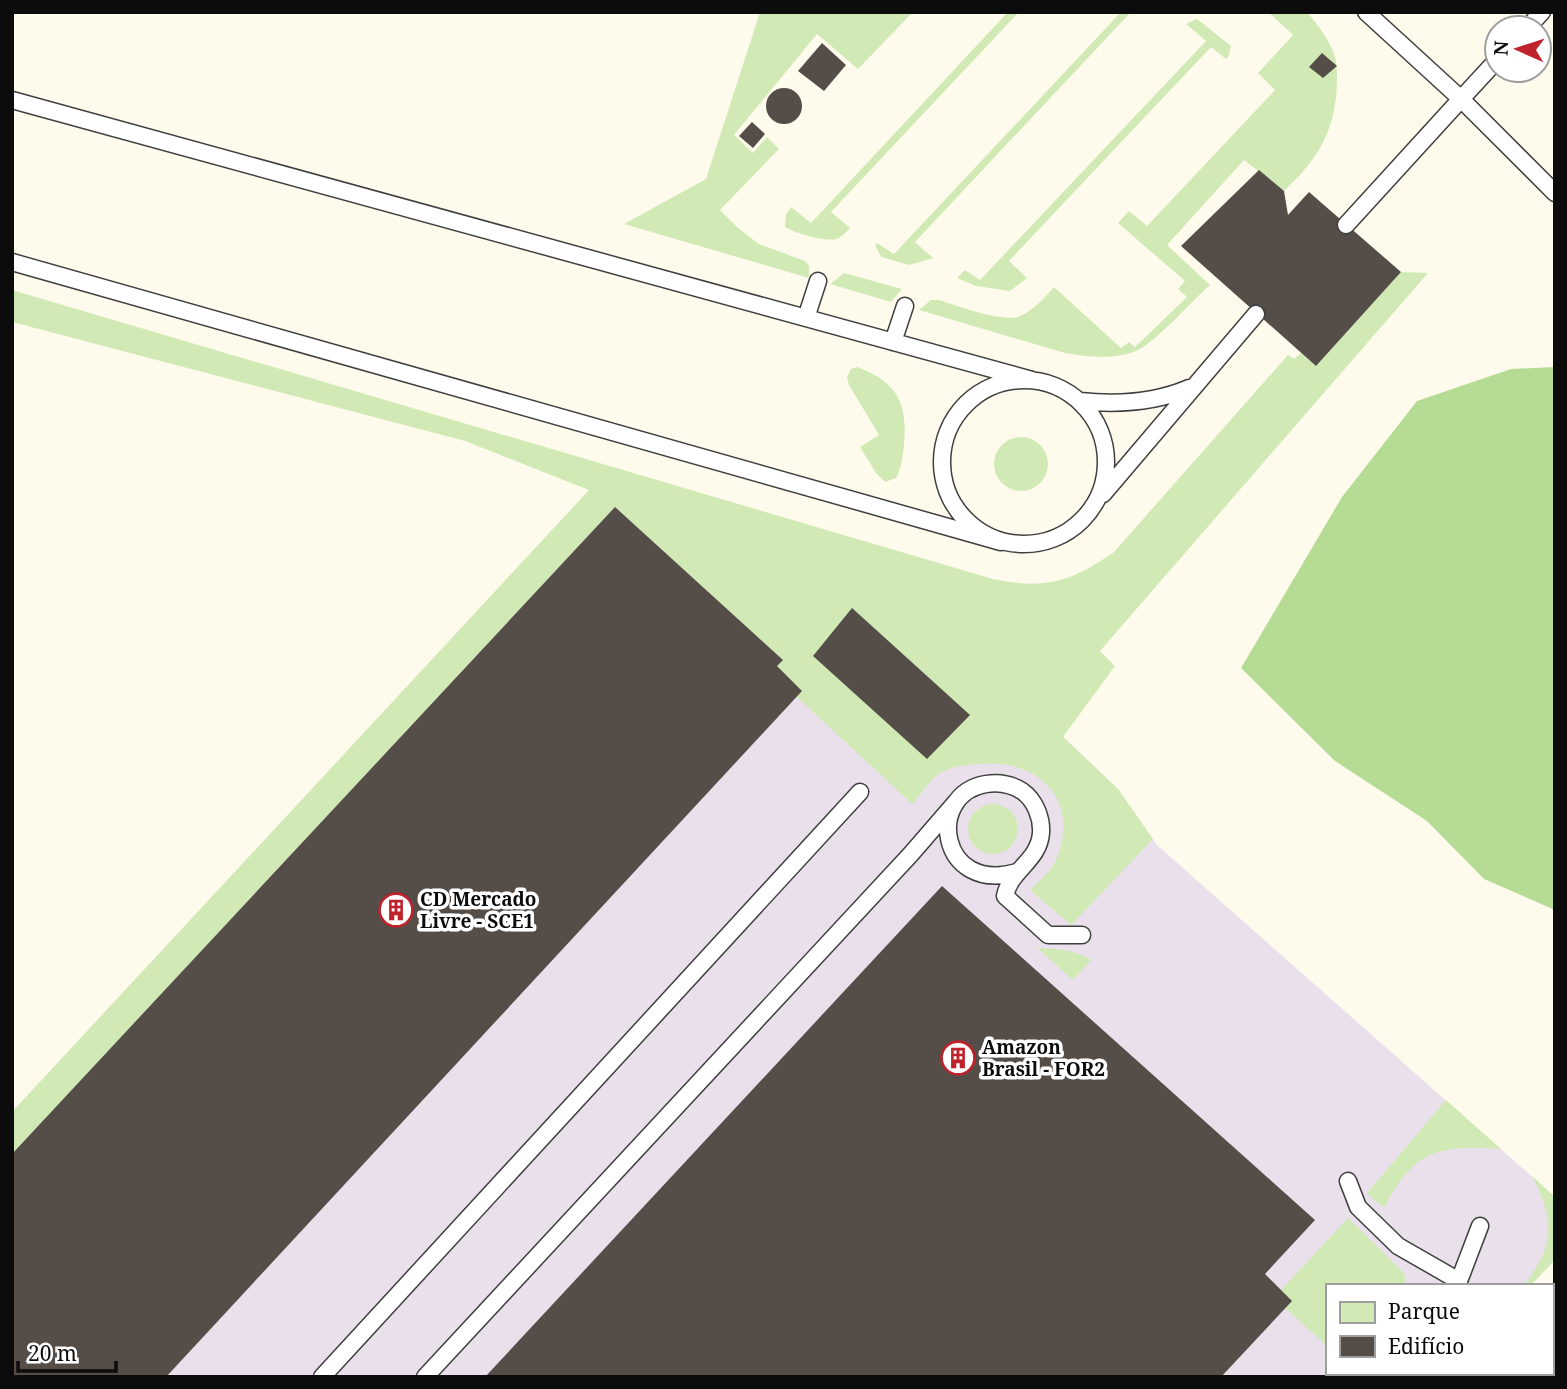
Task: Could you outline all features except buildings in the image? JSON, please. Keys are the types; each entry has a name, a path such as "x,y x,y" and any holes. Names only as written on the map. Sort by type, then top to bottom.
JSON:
{"lane":[{"path":"1366,12 1461,99 1555,193"},
{"path":"1346,225 1483,75"},
{"path":"12,100 1058,387 1080,401 1096,422 1105,447 1106,474 1097,501"},
{"path":"12,262 1001,542 1029,545 1056,539 1080,523 1255,314"},
{"path":"806,318 818,281"},
{"path":"893,342 905,306"},
{"path":"1001,542 975,530 956,509 944,484 942,457 947,432 961,409 982,391 1006,382 1032,380"},
{"path":"1080,401 1116,404 1140,401 1170,396 1194,385"},
{"path":"425,1377 967,791 995,782 1010,785 1023,792 1034,803 1040,817 1038,848 1029,862 1007,884 1005,896 1048,935 1082,936"},
{"path":"322,1377 860,792"},
{"path":"956,802 950,815 948,831 951,846 959,860 971,870 985,876 1017,872"},
{"path":"1348,1181 1358,1207 1398,1246 1457,1284 1480,1226"}],"shaded area":[{"path":"590,490 964,642 1118,789 1157,845 1555,1197 1555,1260 1532,1284 1326,1284 1326,1375 1446,1375 1445,1377 12,1377 12,1112"}],"green space":[{"path":"760,12 913,12 858,69 817,34 734,135 753,153 767,137 779,149 720,210 759,244 805,261 809,266 809,278 624,224 706,179"},
{"path":"1008,12 1019,12 831,212 850,228 845,233 836,239 825,239 785,227 786,214 791,207 811,223"},
{"path":"1121,12 1131,12 915,242 933,258 909,265 881,257 875,245 877,243 894,254"},
{"path":"1268,12 1307,12 1329,43 1336,61 1337,81 1329,129 1316,155 1284,191 1244,160 1167,245 1210,285 1153,339 1127,354 1110,357 1083,356 919,310 931,300 939,300 980,313 1012,318 1030,310 1054,287 1121,348 1129,342 1135,347 1187,297 1178,289 1185,281 1118,223 1129,211 1147,226 1275,90 1258,73 1293,35"},
{"path":"1197,19 1231,46 1229,55 1226,59 1211,47 1009,261 1027,278 1010,291 976,286 957,278 965,270 980,280 1206,41 1186,24"},
{"path":"1401,272 1428,273 1100,651 1115,666 1063,737 1118,789 1153,839 1071,925 1030,890 1053,866 1062,840 1063,821 1059,803 1050,788 1020,768 1001,764 968,765 941,772 912,804 797,697 777,666 782,660 615,507 12,1154 12,1112 589,490 465,441 12,322 12,290 993,579 1027,584 1070,577 1114,552 1288,355 1294,359 1301,353 1316,366"},
{"path":"844,273 902,289 891,302 830,284"},
{"path":"857,367 882,379 891,387 904,417 901,466 896,478 885,482 860,447 879,435 849,385 847,377 851,369"},
{"path":"1555,367 1555,910 1484,879 1427,821 1335,761 1241,668 1342,497 1417,401 1511,369"},
{"path":"1021,437 1040,445 1048,464 1040,483 1021,491 1002,483 994,464 1002,445"},
{"path":"993,804 1011,811 1018,829 1011,847 993,854 975,847 968,829 975,811"},
{"path":"1037,948 1072,952 1091,960 1073,980"},
{"path":"1446,1100 1501,1149 1461,1148 1431,1155 1406,1173 1384,1208 1367,1193"},
{"path":"1532,1176 1555,1197 1555,1260 1532,1284 1525,1284 1534,1272 1546,1245 1548,1219 1540,1191"},
{"path":"1348,1218 1404,1273 1407,1284 1326,1284 1326,1345 1285,1308 1281,1290"}],"place":[{"name":"CD Mercado Livre - SCE1","path":"396,910"},
{"name":"Amazon Brasil - FOR2","path":"958,1058"}]}
